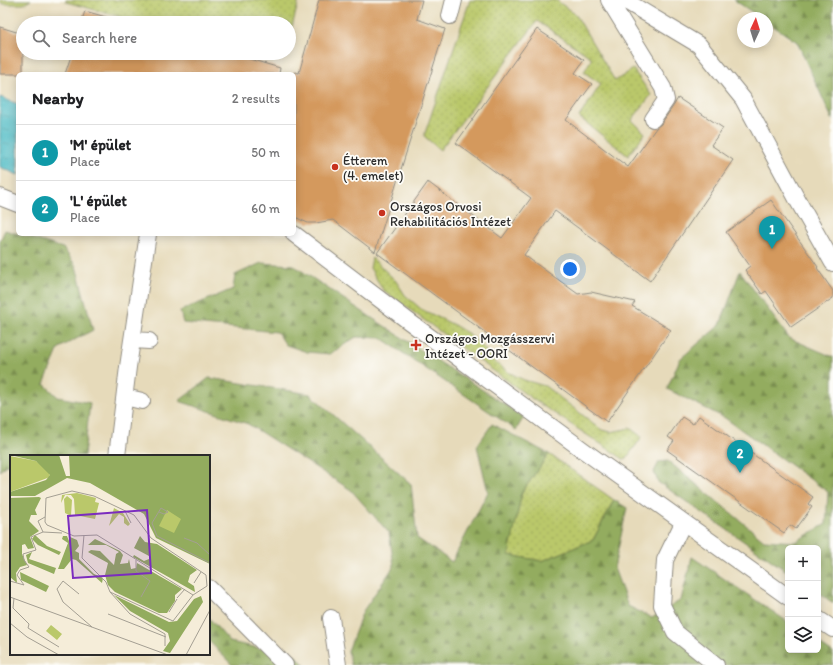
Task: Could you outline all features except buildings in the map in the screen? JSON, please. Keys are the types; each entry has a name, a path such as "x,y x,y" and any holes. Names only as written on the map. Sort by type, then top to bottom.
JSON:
{"lane":[{"path":"450,16 454,0"},
{"path":"609,0 663,88 666,100 653,119"},
{"path":"624,0 699,45 743,99 833,263"},
{"path":"0,197 16,203"},
{"path":"117,455 128,367 148,236"},
{"path":"296,236 482,376 785,595"},
{"path":"133,340 149,341"},
{"path":"125,396 142,401"},
{"path":"684,523 666,560 662,605 675,632 716,665"},
{"path":"210,589 285,665"},
{"path":"331,618 338,665"},
{"path":"821,621 833,629"}],"shaded area":[{"name":"Országos Mozgásszervi Intézet - OORI","path":"0,0 732,0 750,12 737,12 737,48 773,48 773,27 796,43 833,123 833,665 0,665"}],"green space":[{"path":"0,0 31,0 24,4 4,4 0,3"},
{"path":"66,0 299,0 295,16 117,16 66,2"},
{"path":"470,0 556,0 576,15 615,81 633,69 651,95 632,120 645,133 628,156 579,117 601,84 584,72 592,58 537,21 440,150 424,136"},
{"path":"734,0 833,0 833,121 797,42 773,26 773,12 752,12"},
{"path":"5,230 16,233 16,236 24,236 63,248 76,266 93,330 59,348 44,384 58,397 90,403 84,455 10,455 10,466 6,465 0,471 0,241"},
{"path":"372,258 396,281 405,295 421,309 469,334 483,347 492,360 508,372 524,380 545,386 602,430 611,432 630,428 642,437 625,460 531,398 383,290 370,268"},
{"path":"261,263 293,265 524,417 516,430 381,338 356,337 330,354 307,352 286,345 277,332 183,323 180,311 233,289 235,275"},
{"path":"740,271 789,338 833,357 833,603 821,594 821,545 785,545 785,570 658,482 654,472 659,462 668,461 764,540 795,542 826,524 828,492 725,418 667,389 680,359 720,325"},
{"path":"209,378 310,394 411,484 417,538 452,562 488,492 477,446 492,424 549,454 522,492 509,555 542,561 593,540 614,500 627,508 614,568 628,606 652,618 681,600 692,557 785,620 785,653 821,653 821,645 833,653 833,665 351,665 348,651 363,611 394,566 389,533 351,490 248,424 179,401"},
{"path":"549,454 614,500 593,540 542,561 508,555 522,492"},
{"path":"210,619 230,642 296,656 305,665 232,665 210,642"}],"water":[{"path":"0,97 16,103 16,174 0,167"}],"place":[{"name":"Étterem (4. emelet)","path":"335,167"},
{"name":"Országos Orvosi Rehabilitációs Intézet","path":"382,213"},
{"name":"'M' épület","path":"772,249"},
{"name":"Országos Mozgásszervi Intézet - OORI","path":"416,345"},
{"name":"'L' épület","path":"740,473"}]}
